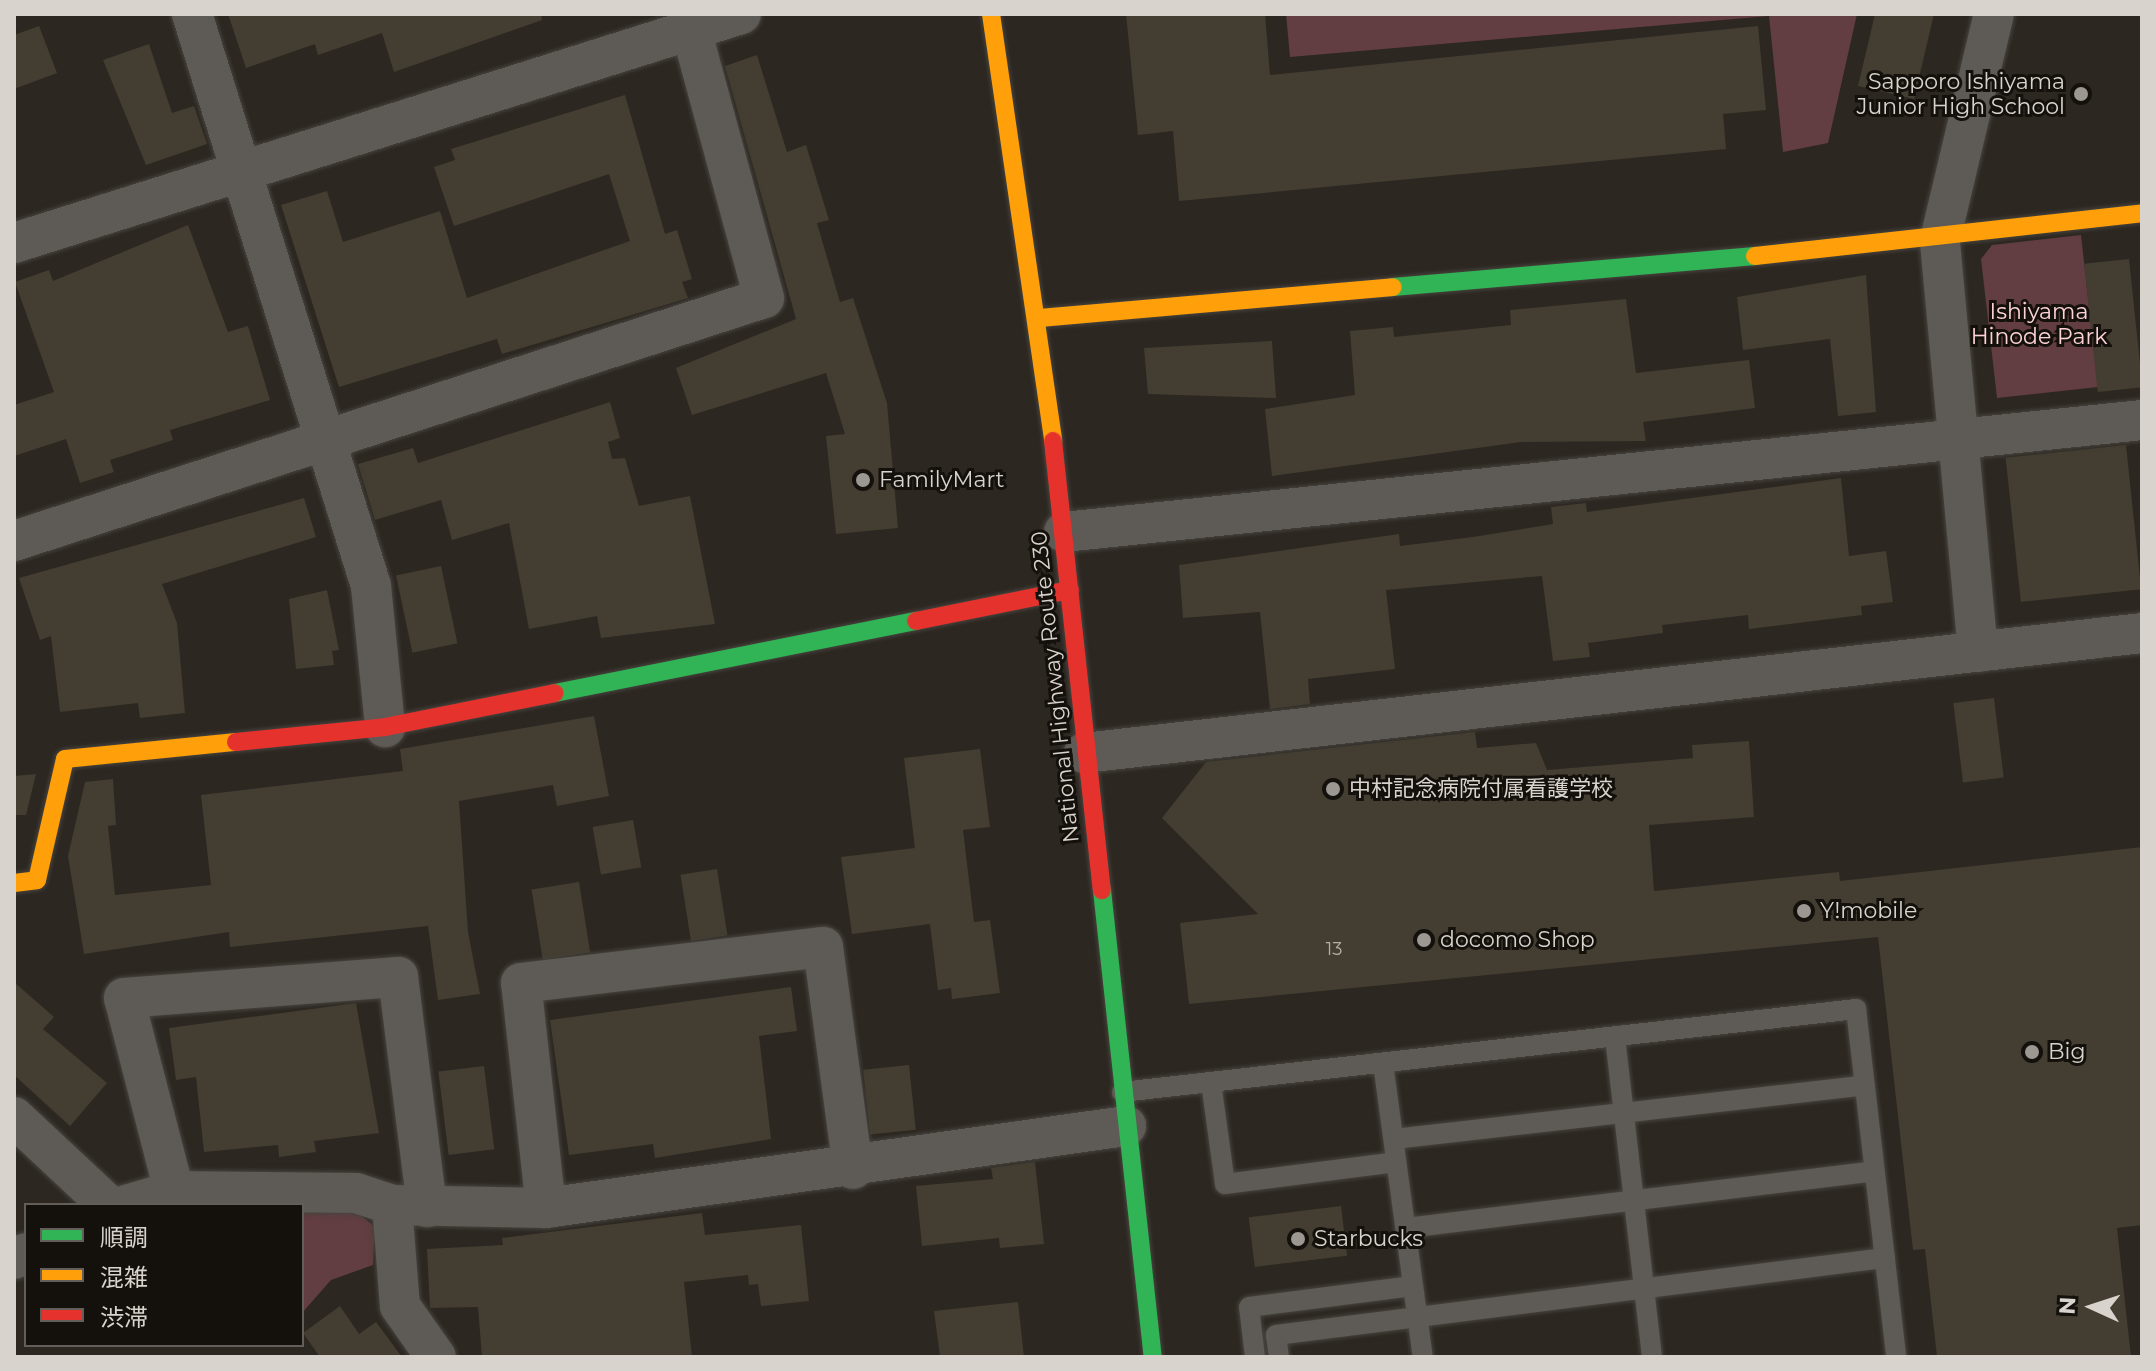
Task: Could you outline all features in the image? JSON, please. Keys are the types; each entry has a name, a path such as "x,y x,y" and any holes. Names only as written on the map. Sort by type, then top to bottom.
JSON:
{"main road":[{"name":"National Highway Route 230","path":"991,14 1040,318 1070,590 1084,753 1153,1357"},
{"path":"1040,318 1940,240 2142,213"},
{"path":"14,883 37,880 65,759 385,727 1070,590"}],"street":[{"path":"192,14 331,442 371,586 385,727"},
{"path":"14,243 741,14"},
{"path":"1978,652 1940,240 1994,14"},
{"path":"14,541 331,442 764,298 691,30"},
{"path":"1064,532 1959,442 2142,420"},
{"path":"1084,753 2142,633"},
{"path":"546,1208 521,983 823,947 853,1169"},
{"path":"174,1191 124,998 398,977 409,1206 400,1306 436,1357"},
{"path":"133,1203 174,1191 356,1193 409,1206 546,1208 853,1169 1124,1109"},
{"path":"14,1117 106,1203"}],"lane":[{"path":"1124,1109 1211,1082 1856,1009 1896,1357"},
{"path":"1615,1037 1652,1357"},
{"path":"1383,1063 1423,1357"},
{"path":"1211,1082 1225,1184 1396,1162"},
{"path":"1394,1139 1865,1085"},
{"path":"1406,1228 1875,1171"},
{"path":"1279,1357 1276,1335 1885,1258"},
{"path":"1255,1357 1249,1307 1413,1286"}],"green space":[{"path":"1286,14 1857,14 1828,143 1783,152 1769,16 1290,57"},
{"name":"Ishiyama Hinode Park","path":"2081,235 2098,387 1997,398 1981,259 1992,245"},
{"path":"352,1208 375,1227 373,1265 331,1280 304,1311 304,1209"}],"building":[{"path":"228,14 541,14 542,20 394,72 382,33 318,55 315,44 246,68"},
{"path":"1126,14 1265,14 1270,75 1758,26 1766,110 1723,114 1726,149 1179,201 1173,131 1138,135"},
{"path":"1875,14 1934,14 1914,99 1858,86"},
{"path":"39,26 57,73 14,89 14,35"},
{"path":"149,44 172,113 194,106 207,144 146,165 103,60"},
{"path":"757,55 787,152 806,145 829,220 817,223 840,302 853,298 887,403 898,528 836,534 826,436 845,434 826,373 692,415 676,368 796,319 725,66"},
{"path":"625,95 665,234 677,230 692,279 682,282 688,298 502,354 497,339 339,387 281,205 327,191 343,242 440,211 467,298 630,241 609,174 454,226 434,167 455,160 451,149"},
{"path":"188,225 228,332 248,326 270,400 170,430 173,440 110,460 114,472 80,483 66,439 14,456 14,405 54,392 15,282 49,270 53,281"},
{"path":"2129,259 2142,387 2098,392 2084,264"},
{"path":"1866,275 1876,412 1838,416 1830,339 1743,350 1737,297"},
{"path":"1626,299 1636,373 1749,360 1755,408 1643,422 1646,441 1521,442 1272,476 1265,409 1355,395 1350,331 1393,327 1394,337 1511,325 1510,310"},
{"path":"1272,341 1276,398 1148,394 1144,348"},
{"path":"610,402 620,438 608,442 612,459 625,458 639,506 690,496 715,624 601,638 597,616 529,629 509,523 452,540 441,500 375,520 358,464 413,448 418,463"},
{"path":"2126,445 2141,589 2021,602 2006,458"},
{"path":"1841,478 1849,556 1886,551 1893,602 1861,606 1862,615 1749,629 1748,615 1662,625 1663,633 1588,643 1590,657 1553,661 1542,576 1386,590 1395,669 1308,679 1310,704 1270,709 1260,612 1183,618 1179,565 1399,534 1400,546 1473,537 1553,524 1551,507 1586,503 1587,512"},
{"path":"304,498 316,537 162,584 177,623 185,713 140,718 138,703 60,712 51,636 40,640 19,578"},
{"path":"441,566 457,643 412,653 396,576"},
{"path":"327,590 339,650 332,651 334,665 296,669 289,599"},
{"path":"1994,698 2004,777 1963,782 1953,703"},
{"path":"594,716 609,796 557,806 553,785 459,801 468,932 480,994 438,1000 428,926 230,947 229,932 84,954 68,856 85,782 113,779 116,825 108,826 115,895 211,885 201,795 403,771 400,749"},
{"path":"1475,732 1477,748 1536,743 1547,770 1693,758 1692,745 1749,741 1754,817 1649,825 1654,891 1839,872 1840,881 2142,847 2142,1225 2117,1228 2131,1357 1937,1357 1925,1249 1913,1250 1878,937 1189,1004 1180,923 1258,914 1162,818 1206,762"},
{"path":"980,749 990,827 963,830 974,922 990,920 1000,993 952,999 951,988 938,990 930,924 852,934 841,857 915,848 904,758"},
{"path":"36,774 26,815 14,815 14,776"},
{"path":"633,820 641,867 601,874 593,827"},
{"path":"717,869 727,935 691,941 680,875"},
{"path":"579,882 590,952 543,960 532,890"},
{"path":"14,982 54,1017 43,1029 107,1083 70,1126 14,1075"},
{"path":"791,987 797,1031 759,1036 771,1139 655,1158 653,1144 569,1155 550,1020"},
{"path":"356,1003 379,1133 314,1141 316,1152 279,1157 278,1145 204,1152 196,1077 176,1080 169,1028"},
{"path":"909,1065 916,1130 870,1134 863,1070"},
{"path":"484,1066 494,1149 449,1155 438,1072"},
{"path":"1035,1162 1044,1244 1000,1248 999,1238 922,1246 916,1186 993,1179 991,1168"},
{"path":"1341,1206 1347,1256 1255,1267 1249,1217"},
{"path":"702,1213 705,1235 801,1225 809,1301 761,1306 758,1284 749,1285 748,1275 684,1282 692,1357 482,1357 478,1307 430,1308 427,1249 503,1245 502,1238"},
{"path":"1018,1302 1024,1357 940,1357 934,1311"},
{"path":"340,1306 359,1334 376,1322 402,1357 320,1357 304,1332"}],"traffic: fast":[{"path":"1393,287 1755,256"},
{"path":"555,693 916,621"},
{"path":"1102,890 1153,1357"}],"traffic: slow":[{"path":"991,14 1053,441"},
{"path":"1755,256 2142,213"},
{"path":"1040,318 1393,287"},
{"path":"14,883 37,880 65,759 236,742"}],"traffic: jam":[{"path":"1053,441 1102,890"},
{"path":"916,621 1070,590"},
{"path":"236,742 385,727 555,693"}],"place":[{"name":"Sapporo Ishiyama Junior High School","path":"2081,94"},
{"name":"FamilyMart","path":"863,480"},
{"name":"中村記念病院付属看護学校","path":"1333,789"},
{"name":"Y!mobile","path":"1804,911"},
{"name":"docomo Shop","path":"1424,940"},
{"name":"Big","path":"2032,1052"},
{"name":"Starbucks","path":"1298,1239"}]}
